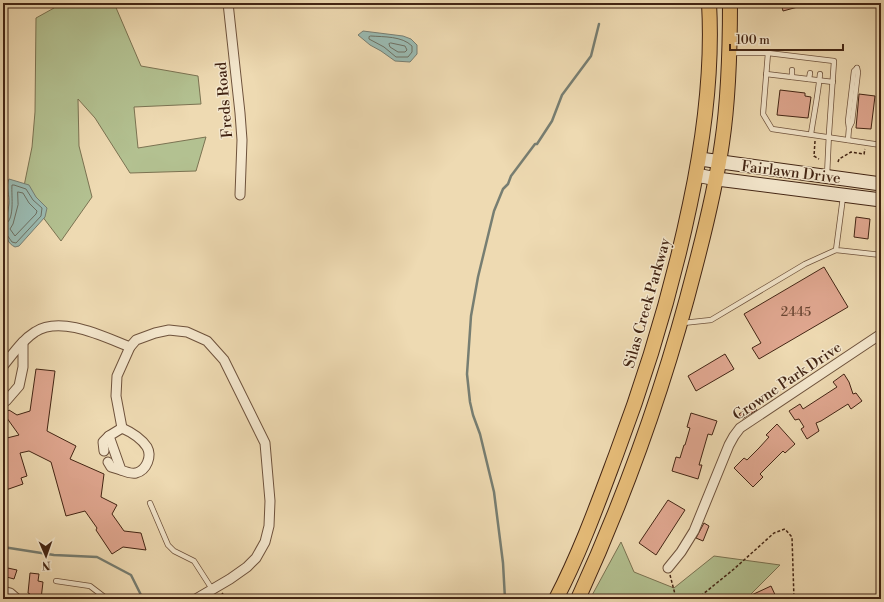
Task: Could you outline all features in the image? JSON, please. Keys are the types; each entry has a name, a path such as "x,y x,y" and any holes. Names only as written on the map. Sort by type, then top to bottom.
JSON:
{"main road":[{"name":"Silas Creek Parkway","path":"556,599 582,541 633,410 653,348 683,236 700,159 705,127 709,65 709,3"},
{"path":"578,599 622,496 648,428 680,324 706,224 717,179 728,96 730,3"},
{"name":"Fairlawn Drive","path":"700,159 881,184"},
{"name":"Fairlawn Drive","path":"696,175 881,200"},
{"path":"582,541 600,549"}],"street":[{"name":"Freds Road","path":"228,3 242,140 240,195"},
{"path":"3,366 23,342 35,332 47,326 78,328 130,347"},
{"path":"122,428 116,396 117,376 130,347 136,340 154,333 169,330 187,332 207,341 224,360 265,443 270,501 267,537 256,558 247,567 196,599"},
{"name":"Crowne Park Drive","path":"668,568 681,552 691,536 729,445 740,428 881,334"},
{"path":"6,401 19,386 24,367 23,342"},
{"path":"104,451 103,442 109,436 122,428"},
{"path":"108,462 111,466 129,473 141,471 146,466 149,454 148,448 143,441 132,432 122,428"},
{"path":"109,436 121,470"},
{"path":"3,591 10,593 17,599"}],"lane":[{"path":"730,53 768,53 785,58 821,62 834,61 827,176"},
{"path":"768,53 763,114 772,129 881,145"},
{"path":"848,140 850,128 848,121 854,71 856,68"},
{"path":"783,76 784,70"},
{"path":"792,70 792,77"},
{"path":"801,78 802,72"},
{"path":"809,79 810,73"},
{"path":"766,74 833,82"},
{"path":"811,134 820,74"},
{"path":"836,250 843,195"},
{"path":"680,324 711,320 805,264 836,250 881,255"},
{"path":"150,503 168,545 174,551 194,561 212,590"},
{"path":"56,581 90,586 107,599"}],"path":[{"path":"816,140 814,156 819,159"},
{"path":"838,162 839,159 851,152 864,154 864,148"},
{"path":"697,599 734,569 774,533 785,530 792,537 794,599"},
{"path":"659,599 664,597 677,599 668,568"}],"green space":[{"path":"55,3 114,3 141,66 198,76 201,104 134,107 138,148 206,137 196,171 130,173 95,118 78,99 79,146 92,197 61,241 23,191 32,147 35,112 36,18 54,8"},
{"path":"621,542 634,572 674,588 714,556 780,565 746,599 590,599"}],"water":[{"path":"363,31 403,36 411,39 417,45 417,54 410,62 395,61 370,45 358,35"},
{"path":"9,179 29,185 36,197 47,208 45,217 19,246 15,247 10,244 6,234 9,204 7,185"}],"building":[{"path":"781,3 805,3 805,5 783,11"},
{"path":"780,90 805,93 805,96 811,97 808,118 777,115"},
{"path":"859,94 875,96 871,129 856,128"},
{"path":"856,217 870,219 868,239 854,237"},
{"path":"824,267 848,307 759,359 752,348 761,343 744,314"},
{"path":"725,354 734,369 696,391 688,376"},
{"path":"36,369 55,371 47,431 76,446 70,459 104,474 101,497 117,505 112,514 124,531 141,533 146,550 123,547 112,554 85,511 66,516 51,462 29,451 20,453 27,476 21,478 23,484 3,491 3,439 19,435 4,414 9,410 17,415 30,411"},
{"path":"844,374 849,382 853,394 856,393 862,401 851,409 848,404 816,423 819,431 807,439 801,429 804,427 799,419 795,420 789,411 800,404 803,409 837,387 833,382"},
{"path":"753,405 757,410 742,419 739,414"},
{"path":"691,413 717,421 712,435 708,434 699,465 702,465 698,479 672,471 676,457 680,458 685,445 690,428 687,427"},
{"path":"777,424 795,444 785,453 783,451 760,474 763,477 753,487 734,468 744,458 747,460 759,448 769,437 766,435"},
{"path":"668,500 685,510 656,555 639,543"},
{"path":"704,523 709,526 703,541 696,538"},
{"path":"3,567 17,570 14,579 3,576"},
{"path":"30,573 39,574 38,581 43,582 41,599 30,599 30,594 28,593"},
{"path":"771,586 777,599 743,599"}],"waterway":[{"path":"505,599 503,563 494,492 480,434 470,402 467,374 471,316 478,277 494,211 503,189 535,144 537,144 552,121 562,95 591,56 599,24"},
{"path":"3,547 54,555 97,557 131,575 143,599"}]}
